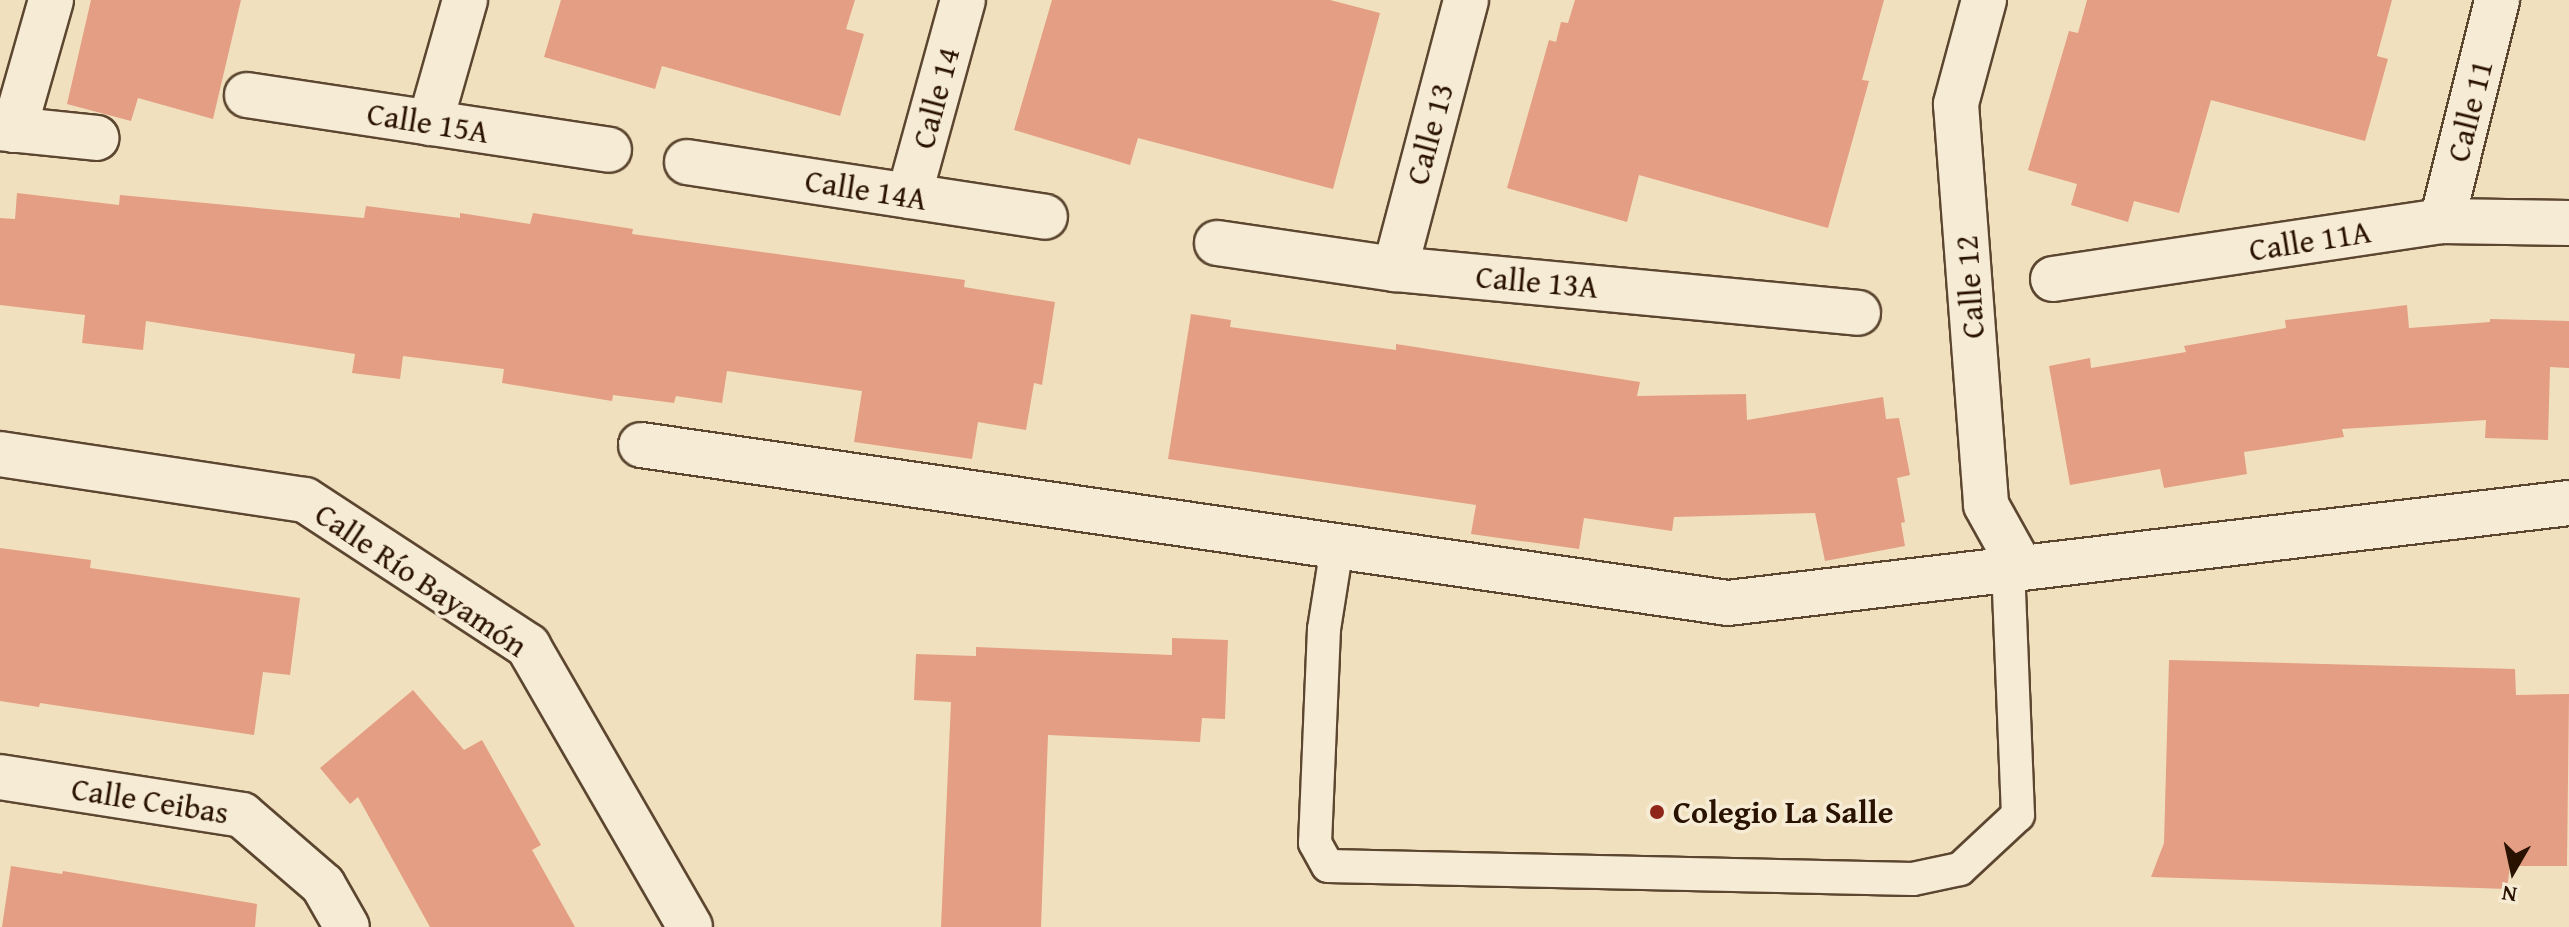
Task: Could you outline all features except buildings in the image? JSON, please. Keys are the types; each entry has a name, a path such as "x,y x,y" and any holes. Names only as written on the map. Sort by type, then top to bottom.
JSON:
{"street":[{"path":"51,0 7,129 96,138"},
{"path":"430,123 465,0"},
{"name":"Calle 14","path":"909,196 963,0"},
{"name":"Calle 13","path":"1395,269 1466,0"},
{"name":"Calle 12","path":"1984,0 1956,104 1986,505 2014,569"},
{"name":"Calle 11","path":"2442,221 2497,0"},
{"name":"Calle 15A","path":"247,95 609,150"},
{"name":"Calle 14A","path":"687,162 1045,217"},
{"name":"Calle 11A","path":"2053,279 2442,221 2569,223"},
{"name":"Calle 13A","path":"1217,243 1395,269 1858,313"},
{"path":"641,445 1728,603 2569,503"},
{"name":"Calle Río Bayamón","path":"0,454 305,500 528,646 690,927"},
{"name":"Calle Ceibas","path":"0,777 242,815 323,885 347,927"}],"lane":[{"path":"1337,547 1324,629 1315,843 1328,866 1913,879 1960,869 2018,815 2014,569"}],"place":[{"name":"Colegio La Salle","path":"1657,812"}]}
